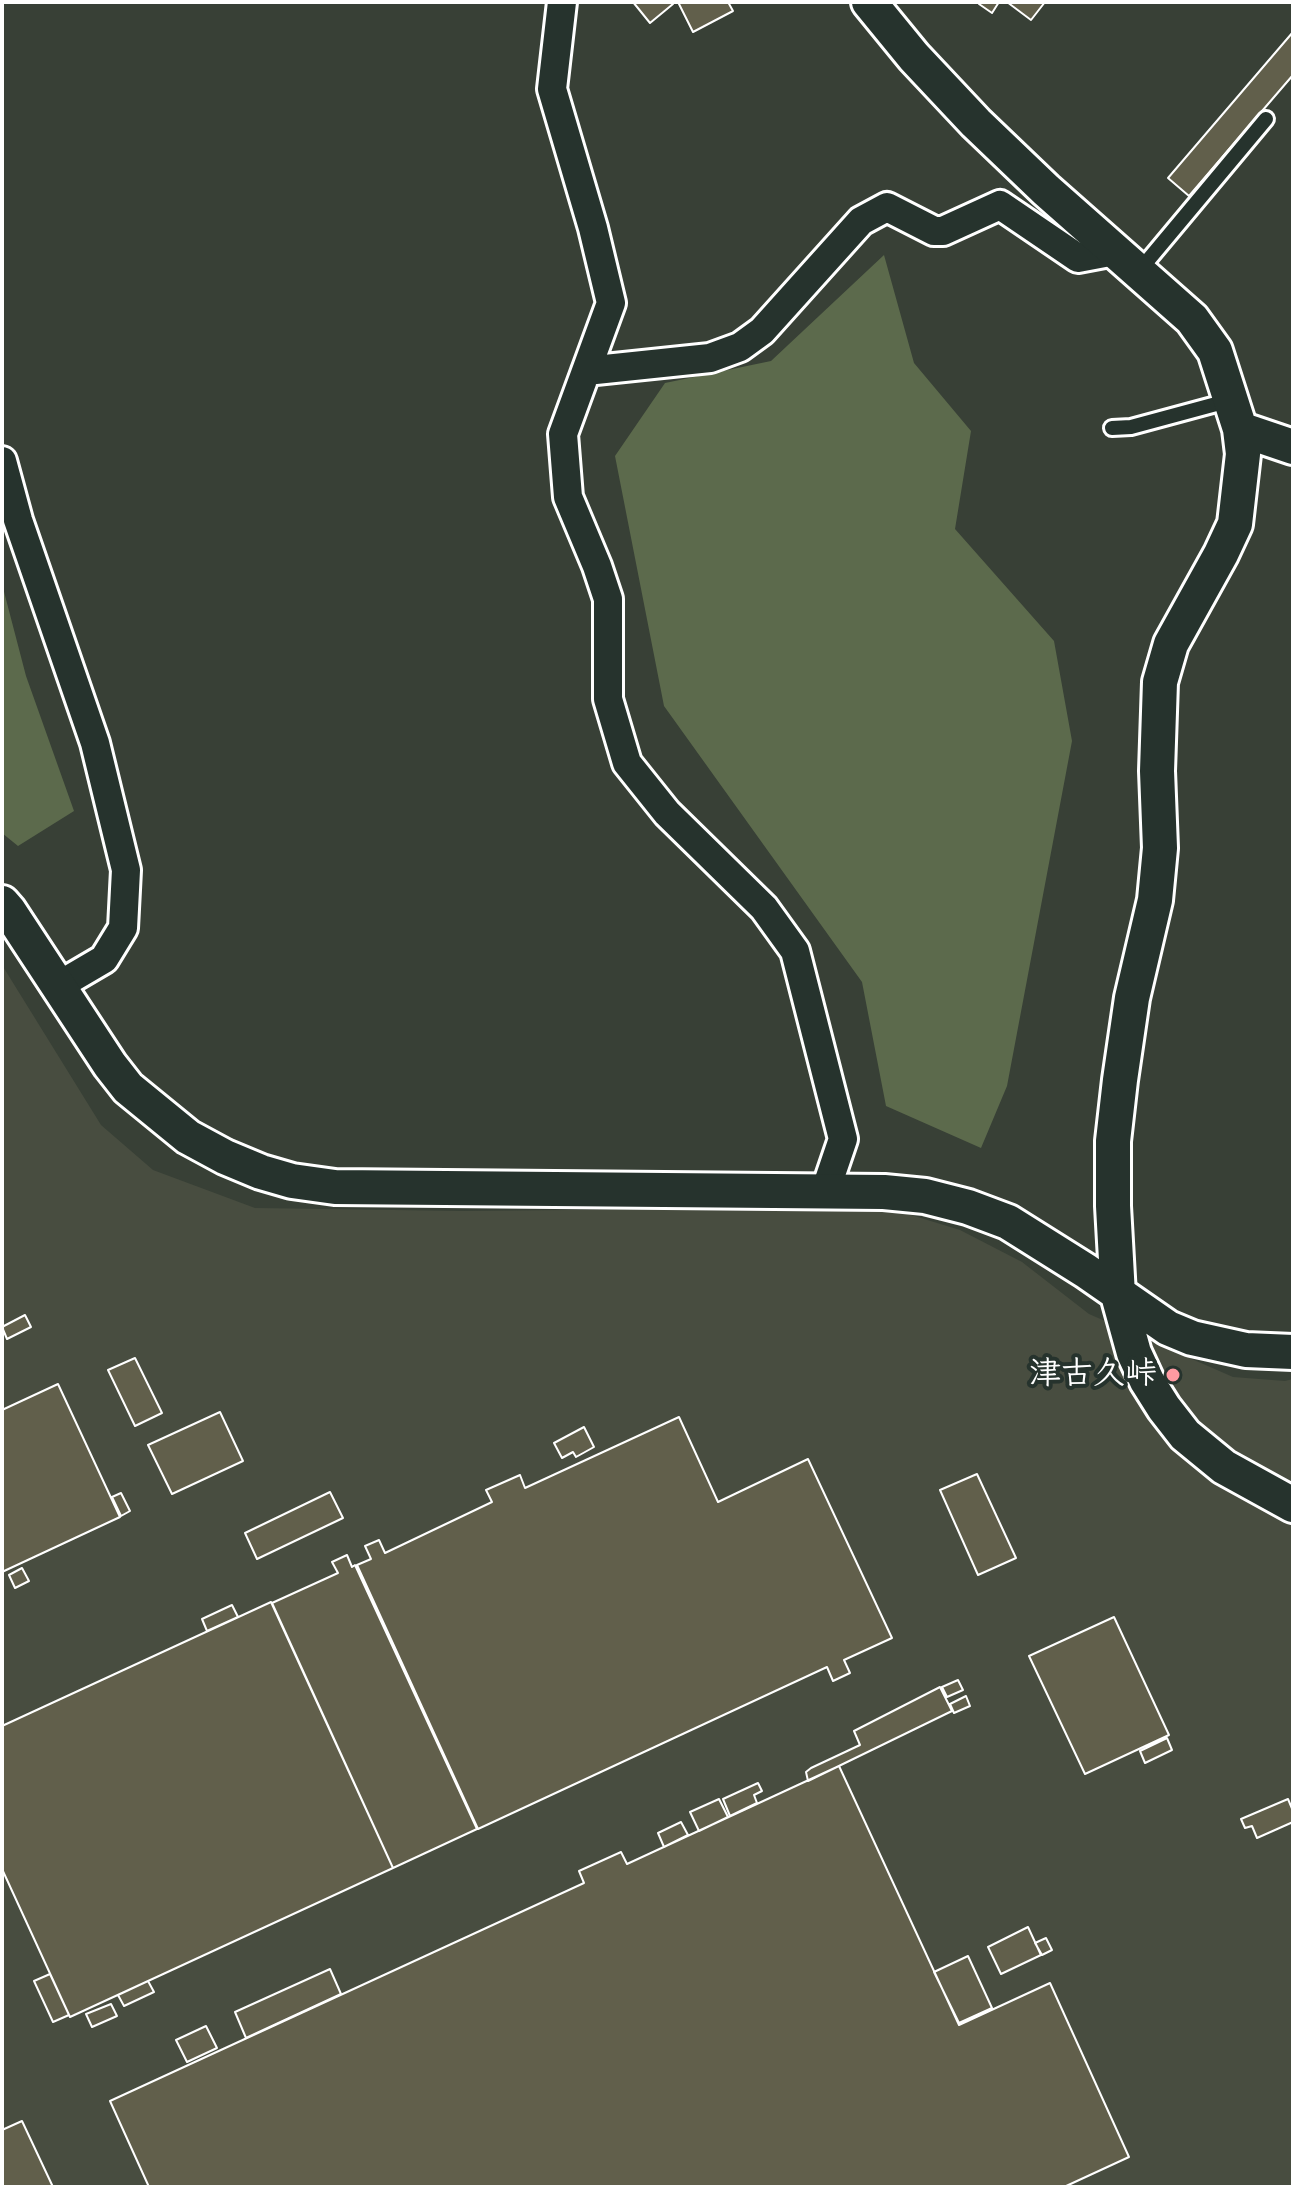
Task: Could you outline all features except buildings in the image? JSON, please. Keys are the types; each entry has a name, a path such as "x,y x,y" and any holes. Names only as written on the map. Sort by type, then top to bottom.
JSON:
{"street":[{"path":"562,2 552,89 593,228 611,303 563,434 568,497 608,599 608,699 627,763 667,813 764,908 795,951 843,1139 825,1192"},
{"path":"869,2 914,57 976,123 1046,190 1192,319 1215,351 1236,414 1243,454 1235,524 1171,644 1160,682 1157,771 1160,848 1155,900 1132,998 1113,1141 1118,1295 1134,1353 1147,1381 1185,1435 1224,1467 1293,1505"},
{"path":"586,371 710,358 740,347 762,331 861,221 887,207 934,231 943,231 1000,205 1078,258 1127,261"},
{"path":"1236,414 1293,447"},
{"path":"2,461 18,520 95,743 126,870 123,928 104,959 58,986"},
{"path":"2,903 128,1088 188,1137 225,1157 292,1181 335,1187 441,1190 884,1192 925,1196 1008,1222 1168,1328 1192,1338 1246,1350 1293,1352"}],"lane":[{"path":"1127,261 1266,119"},
{"path":"1112,428 1236,414"}],"shaded area":[{"path":"2,965 101,1125 153,1170 255,1208 462,1211 885,1207 960,1230 1022,1262 1089,1314 1233,1377 1293,1379 1293,2187 2,2187"}],"green space":[{"path":"884,255 914,363 971,431 955,529 1054,641 1072,741 1007,1086 981,1148 886,1106 862,982 664,706 615,456 665,383 771,361"},
{"path":"2,584 26,676 74,811 18,846 2,833"}],"place":[{"name":"津古久峠","path":"1173,1375"}]}
